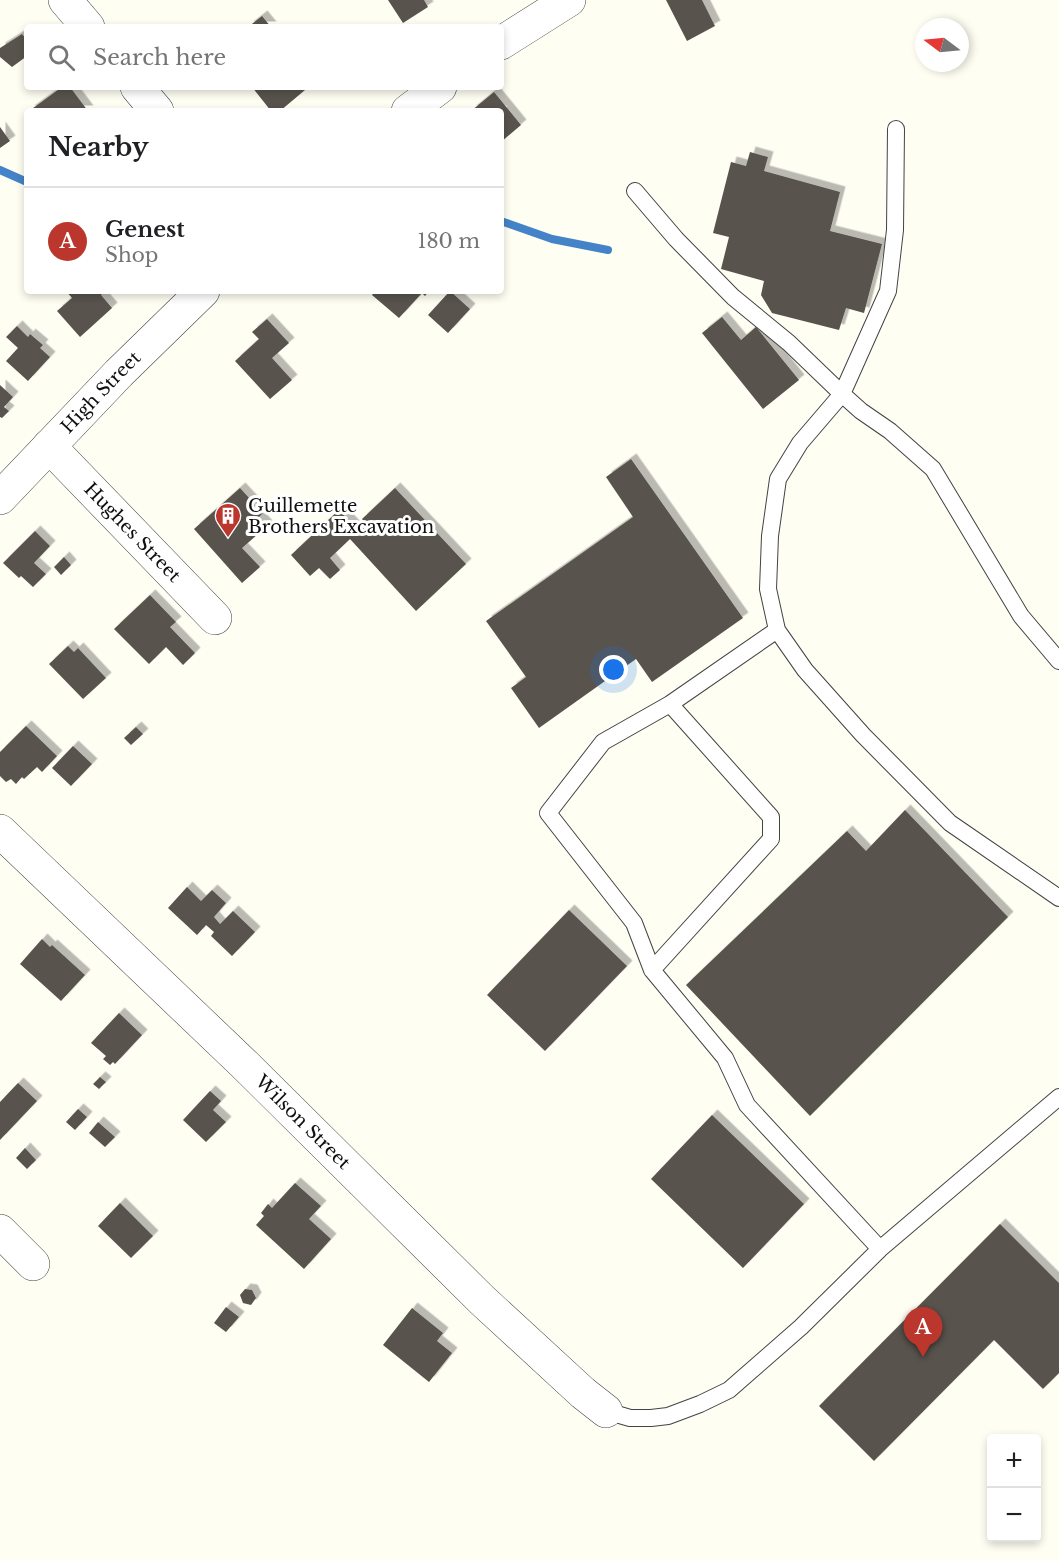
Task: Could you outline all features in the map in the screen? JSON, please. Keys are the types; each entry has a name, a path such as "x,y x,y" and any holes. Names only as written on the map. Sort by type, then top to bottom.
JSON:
{"street":[{"path":"65,0 85,24"},
{"path":"504,41 568,0"},
{"path":"140,90 154,108"},
{"path":"412,108 436,90"},
{"name":"High Street","path":"0,498 200,294"},
{"name":"Hughes Street","path":"49,446 215,618"},
{"name":"Wilson Street","path":"0,831 245,1065 482,1300 582,1393 606,1412"},
{"path":"0,1231 33,1264"}],"lane":[{"path":"896,129 895,230 888,291 842,394 800,443 778,479 770,536 768,589 777,630 805,669 863,735 950,823 1059,898"},
{"path":"635,190 676,239 733,297 789,343 861,411 890,430 933,469 1021,616 1059,661"},
{"path":"777,630 670,704 603,742 548,813 634,923 652,970 725,1058 747,1105 880,1250"},
{"path":"652,970 771,839 771,817 670,704"},
{"path":"606,1412 630,1418 668,1416 729,1390 801,1326 880,1250 1059,1097"}],"building":[{"path":"388,0 424,0 428,7 403,23"},
{"path":"666,0 702,0 715,26 687,41"},
{"path":"262,16 269,24 252,24"},
{"path":"22,34 24,36 24,58 12,67 0,57 0,48"},
{"path":"58,90 72,90 86,108 33,108"},
{"path":"254,90 305,90 284,108 269,108"},
{"path":"494,92 521,125 504,139 504,108 475,108"},
{"path":"0,127 10,141 0,148"},
{"path":"750,152 768,157 764,171 840,192 830,231 882,244 864,313 846,308 839,330 772,313 761,295 764,281 721,269 729,237 713,233 731,162 746,166"},
{"path":"69,294 102,294 112,308 80,337 57,311 72,298"},
{"path":"373,294 421,294 399,318"},
{"path":"447,294 453,294 470,309 448,333 428,315"},
{"path":"722,317 741,340 756,327 799,380 763,409 702,333"},
{"path":"267,319 289,343 272,358 292,380 270,399 235,361 259,339 252,332"},
{"path":"17,326 28,337 30,334 43,345 40,348 50,357 28,381 6,361 18,348 6,337"},
{"path":"0,385 13,397 4,407 9,411 2,418 0,417"},
{"path":"631,459 743,618 652,682 636,659 539,728 511,688 526,677 486,621 633,517 606,477"},
{"name":"Guillemette Brothers Excavation","path":"240,488 263,513 259,517 267,526 242,548 260,567 242,583 194,529"},
{"path":"395,488 466,564 416,611 350,539 330,558 340,570 330,579 319,568 310,576 291,555 339,510 358,530 365,523 362,519"},
{"path":"35,531 50,546 34,563 46,574 33,587 3,563"},
{"path":"64,557 71,565 61,575 54,567"},
{"path":"150,595 176,622 170,627 195,653 183,665 166,647 149,664 114,629"},
{"path":"68,646 74,652 78,648 106,678 83,699 49,664"},
{"path":"26,726 57,756 42,772 37,767 16,784 11,779 6,782 0,776 0,752"},
{"path":"136,727 143,734 131,745 124,738"},
{"path":"73,746 92,764 71,786 52,768"},
{"path":"905,810 1008,917 810,1116 686,985 847,831 866,851"},
{"path":"187,887 201,901 212,890 226,903 214,917 220,924 233,911 255,932 232,956 211,936 214,932 206,925 197,935 168,908"},
{"path":"569,910 627,966 545,1051 487,995"},
{"path":"42,939 50,947 52,945 85,975 61,1001 20,964"},
{"path":"119,1013 142,1035 115,1064 113,1062 110,1065 103,1059 106,1056 91,1043"},
{"path":"100,1077 106,1082 99,1089 93,1084"},
{"path":"18,1083 37,1101 0,1140 0,1102"},
{"path":"210,1091 221,1101 213,1110 226,1122 206,1142 183,1120"},
{"path":"78,1109 87,1117 75,1130 66,1122"},
{"path":"712,1115 804,1204 743,1268 651,1179"},
{"path":"98,1122 115,1137 105,1147 89,1133"},
{"path":"25,1148 36,1160 27,1169 16,1158"},
{"path":"295,1183 321,1206 309,1219 331,1239 304,1269 256,1225 264,1216 261,1213 268,1204 272,1208"},
{"path":"120,1203 153,1236 131,1258 98,1226"},
{"path":"1000,1224 1059,1283 1059,1373 1043,1389 994,1340 874,1461 819,1406"},
{"path":"245,1289 252,1290 256,1298 251,1305 243,1303 240,1295"},
{"path":"226,1307 239,1317 226,1332 214,1323"},
{"path":"412,1308 443,1333 437,1341 452,1353 429,1382 383,1345"}],"waterway":[{"path":"0,170 24,181"},
{"path":"504,222 552,239 608,250"}],"place":[{"name":"Guillemette Brothers Excavation","path":"228,539"},
{"name":"Genest","path":"923,1357"}]}
